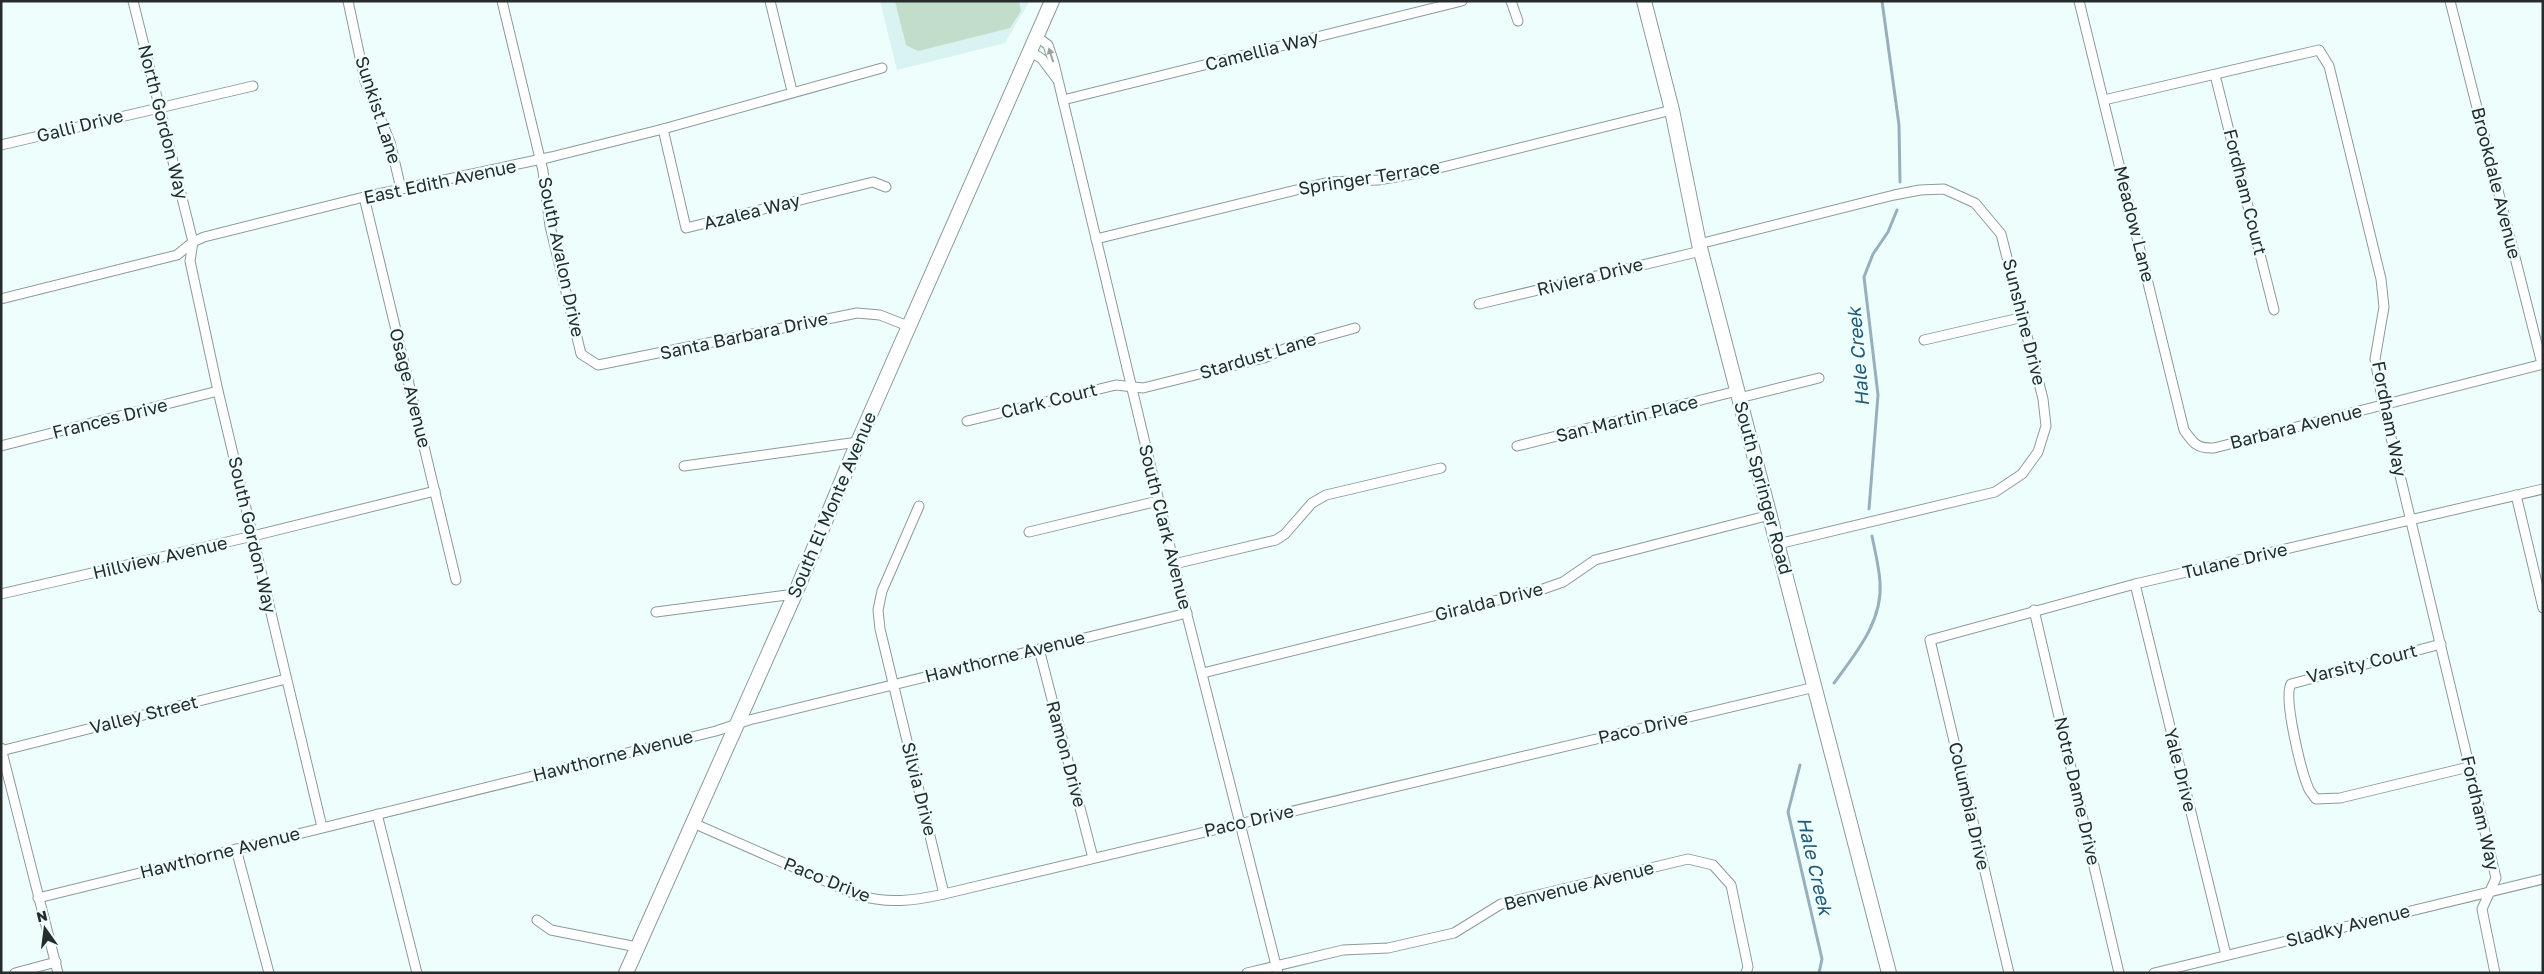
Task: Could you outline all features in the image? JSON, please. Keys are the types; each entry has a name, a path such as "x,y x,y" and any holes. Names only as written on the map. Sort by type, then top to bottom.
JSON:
{"main road":[{"name":"South El Monte Avenue","path":"626,973 795,594 908,326 1052,1"},
{"name":"South Springer Road","path":"1644,1 1672,110 1700,248 1889,973"}],"street":[{"name":"North Gordon Way","path":"133,1 192,242"},
{"name":"Sunkist Lane","path":"348,1 365,81 390,142 402,189"},
{"name":"South Avalon Drive","path":"502,1 540,160 550,226 581,354"},
{"path":"770,1 792,92"},
{"name":"Camellia Way","path":"1062,100 1462,1"},
{"path":"1512,1 1518,21"},
{"name":"Meadow Lane","path":"2079,1 2184,430 2194,445"},
{"name":"Brookdale Avenue","path":"2450,1 2542,364"},
{"name":"South Clark Avenue","path":"1036,36 1048,45 1058,80 1158,501 1277,969"},
{"name":"Fordham Way","path":"2104,100 2318,50 2329,66 2382,279 2384,307 2375,359 2383,404 2496,878 2492,892 2482,909 2495,973"},
{"name":"South Clark Avenue","path":"1030,52 1042,60 1058,80"},
{"name":"East Edith Avenue","path":"1,300 177,256 192,242 204,237 364,197 540,160 663,129 882,68"},
{"name":"Fordham Court","path":"2215,74 2274,310"},
{"name":"Galli Drive","path":"1,146 253,86"},
{"name":"Springer Terrace","path":"1096,239 1329,182 1378,180 1419,172 1672,110"},
{"name":"Azalea Way","path":"663,129 686,228 873,182 886,187"},
{"name":"Sunshine Drive","path":"1700,248 1894,195 1944,190 1974,203 2002,234 2024,317 2043,398 2046,426 2038,452 2022,474 1995,492 1778,544"},
{"name":"Osage Avenue","path":"364,197 456,580"},
{"name":"South Gordon Way","path":"192,242 190,262 218,391 322,827"},
{"name":"Riviera Drive","path":"1479,304 1700,248"},
{"name":"Santa Barbara Drive","path":"581,354 598,365 857,313 880,315 908,326"},
{"path":"1924,340 2024,317"},
{"name":"Stardust Lane","path":"1130,387 1144,388 1264,358 1299,344 1356,328"},
{"name":"Barbara Avenue","path":"2194,445 2204,449 2214,448 2542,364"},
{"name":"San Martin Place","path":"1517,446 1819,378"},
{"name":"Clark Court","path":"967,421 1116,385 1130,387"},
{"name":"Frances Drive","path":"1,446 218,391"},
{"path":"684,466 858,442"},
{"path":"1174,564 1276,540 1285,534 1312,503 1326,495 1441,468"},
{"name":"Tulane Drive","path":"1930,640 2034,610 2135,584 2543,489"},
{"name":"Hillview Avenue","path":"1,594 253,536 435,491"},
{"path":"2516,495 2543,608"},
{"path":"1029,532 1158,501"},
{"name":"Silvia Drive","path":"919,506 882,591 878,610 880,629 944,894"},
{"name":"Giralda Drive","path":"1203,673 1542,589 1562,582 1595,560 1770,515"},
{"name":"Yale Drive","path":"2135,584 2226,955"},
{"path":"656,612 795,594"},
{"name":"Notre Dame Drive","path":"2034,610 2120,973"},
{"name":"Hawthorne Avenue","path":"38,898 736,725 893,684 1187,613"},
{"name":"Columbia Drive","path":"1930,640 2009,973"},
{"name":"Varsity Court","path":"2441,644 2291,684 2288,697 2295,739 2308,788 2316,799 2334,799 2469,767"},
{"name":"Ramon Drive","path":"1039,649 1093,858"},
{"name":"Valley Street","path":"2,750 286,679"},
{"name":"Paco Drive","path":"693,823 857,895 876,901 898,902 944,894 1814,687"},
{"path":"2,750 58,973"},
{"path":"377,814 418,973"},
{"path":"236,849 269,973"},
{"name":"Benvenue Avenue","path":"1247,973 1277,969 1344,950 1388,948 1454,933 1501,904 1688,859 1713,865 1731,885 1748,967 1746,973"},
{"name":"Sladky Avenue","path":"2154,973 2543,879"},
{"path":"537,920 551,930 637,947"},
{"path":"15,973 56,962"}],"shaded area":[{"path":"880,1 1029,2 1005,43 897,70"}],"green space":[{"path":"895,1 1019,1 1021,11 1010,28 918,51 906,45"}],"waterway":[{"name":"Hale Creek","path":"1882,1 1899,125 1900,182"},
{"name":"Hale Creek","path":"1869,509 1878,395 1864,277 1873,254 1888,232 1897,210"},
{"name":"Hale Creek","path":"1834,683 1859,648 1873,623 1877,610 1880,582 1872,536"},
{"name":"Hale Creek","path":"1800,765 1788,812 1822,959 1819,973"}]}
